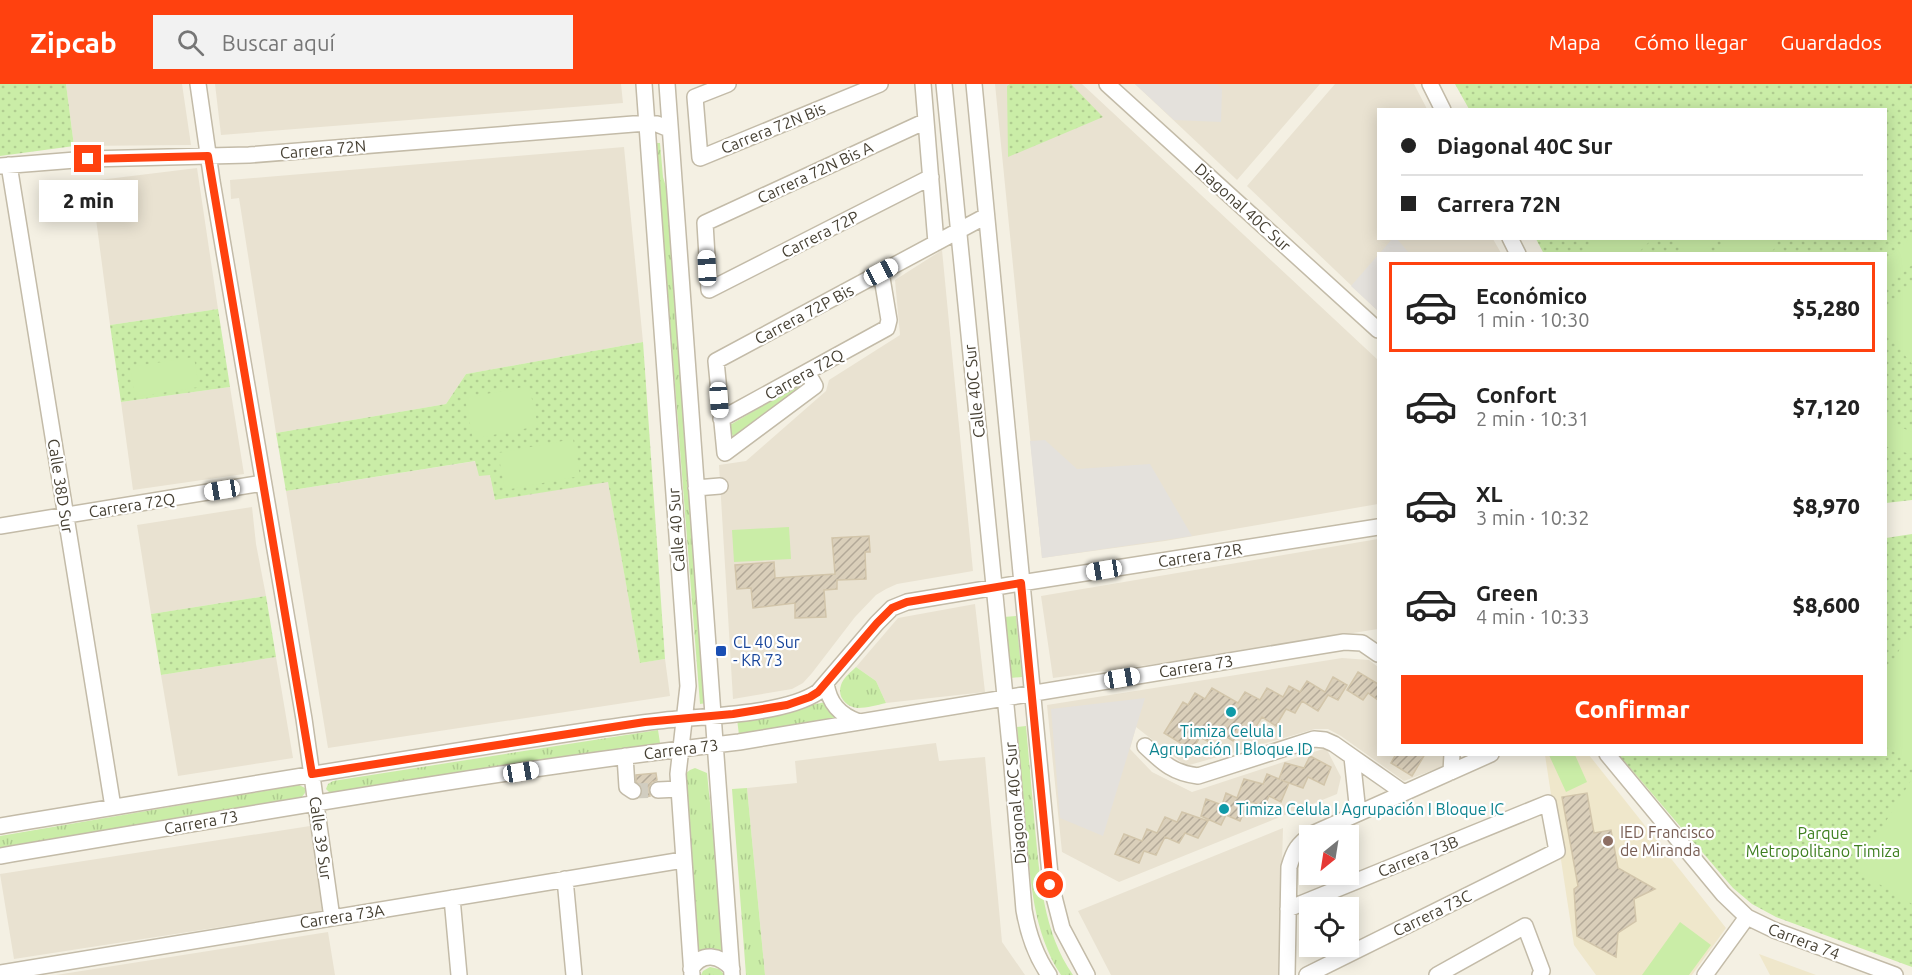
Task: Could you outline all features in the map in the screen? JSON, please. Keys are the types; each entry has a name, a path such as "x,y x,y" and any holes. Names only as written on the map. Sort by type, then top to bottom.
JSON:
{"street":[{"name":"Calle 39 Sur","path":"198,84 208,156 317,803 332,918"},
{"name":"Calle 40 Sur","path":"644,84 688,686 680,749 679,789 692,972"},
{"name":"Calle 40 Sur","path":"667,84 732,972"},
{"name":"Carrera 72N Bis","path":"728,84 695,97 700,158 880,84"},
{"path":"923,84 936,243"},
{"name":"Calle 40C Sur","path":"944,84 1005,697"},
{"name":"Calle 40C Sur","path":"974,84 1032,693"},
{"name":"Diagonal 40C Sur","path":"1107,84 1377,329"},
{"path":"1430,84 1442,108"},
{"path":"646,123 658,118 668,107"},
{"name":"Carrera 72N Bis A","path":"709,290 705,223 926,121"},
{"name":"Carrera 72N","path":"5,166 88,159 249,155 646,123 657,124 669,129"},
{"name":"Calle 38D Sur","path":"5,166 66,516 113,807"},
{"name":"Carrera 72P","path":"709,290 931,177"},
{"name":"Carrera 72P Bis","path":"721,419 716,361 986,216"},
{"name":"Carrera 72Q","path":"721,419 887,328 889,320 881,272"},
{"path":"721,419 725,453 815,386 807,372"},
{"name":"Carrera 72Q","path":"0,526 263,483"},
{"path":"696,489 720,486"},
{"name":"Carrera 72R","path":"1021,583 1377,527"},
{"name":"Carrera 73","path":"0,825 507,742 645,722 733,714 799,702 818,692 892,608 907,602 1021,583"},
{"name":"Carrera 73","path":"0,856 317,803 859,722 1344,642 1362,644 1377,653"},
{"path":"825,682 834,706 842,714 859,722"},
{"name":"Diagonal 40C Sur","path":"1032,693 1050,885 1062,928 1088,975"},
{"name":"Diagonal 40C Sur","path":"1005,697 1027,930 1049,975"},
{"path":"1145,746 1169,768 1183,774 1198,776 1314,739 1321,739 1334,744 1404,793"},
{"path":"625,756 627,787 633,791"},
{"path":"1451,772 1452,756"},
{"path":"1287,975 1289,867 1293,852 1301,842 1312,834 1487,756"},
{"name":"Carrera 74","path":"1609,756 1723,894 1747,917 1774,930 1895,975"},
{"path":"1352,757 1358,813"},
{"path":"658,790 679,789"},
{"name":"Carrera 73C","path":"1307,975 1557,851 1548,803"},
{"name":"Carrera 73B","path":"1288,909 1548,803"},
{"name":"Carrera 73A","path":"1,972 683,860"},
{"path":"566,879 573,975"},
{"path":"452,898 459,975"},
{"path":"1705,975 1747,917"},
{"path":"1437,975 1525,926 1542,971 1540,975"},
{"path":"692,972 698,960 710,956 719,958 732,972"}],"shaded area":[{"path":"66,84 182,84 191,145 74,146"},
{"path":"215,84 621,84 623,103 221,135"},
{"path":"995,84 1082,84 1377,359 1377,504 1165,541 1042,558"},
{"path":"1135,84 1320,84 1237,180"},
{"path":"1135,84 1217,84 1222,89 1221,122 1174,120"},
{"path":"1335,84 1414,84 1426,108 1377,108 1377,240 1494,240 1500,252 1377,252 1377,310 1247,186"},
{"path":"624,147 643,342 466,374 446,404 276,433 239,198 231,199 230,180"},
{"path":"197,168 218,309 110,325 91,181"},
{"path":"1391,240 1398,240 1408,252 1381,252"},
{"path":"942,250 973,571 897,584 886,589 876,595 855,617 803,683 792,689 733,699 719,465 746,461 826,391 829,380 900,335 895,280"},
{"path":"1377,256 1377,310 1351,286"},
{"path":"230,387 244,474 133,490 121,402"},
{"path":"1045,440 1077,469 1150,464 1192,536 1042,558 1030,441"},
{"path":"476,461 490,475 495,500 608,481 640,663 665,659 670,696 328,748 286,491"},
{"path":"252,507 266,596 151,614 137,525"},
{"path":"1377,539 1377,629 1053,678 1041,596"},
{"path":"975,604 985,692 886,703 876,681 856,667 898,618"},
{"path":"276,657 293,758 178,776 161,675"},
{"path":"1342,658 1369,660 1377,666 1377,756 1445,756 1444,766 1404,781 1341,736 1328,729 1315,729 1186,766 1136,727 1130,749 1152,772 1192,792 1326,748 1341,777 1337,794 1119,882 1062,852 1047,705"},
{"path":"1145,698 1103,836 1060,818 1051,709"},
{"path":"936,743 939,761 985,757 1002,942 1025,975 765,975 747,788 797,783 795,761"},
{"name":"IED Francisco de Miranda","path":"1545,756 1590,756 1726,928 1692,975 1596,975 1574,945"},
{"path":"310,826 323,911 14,959 0,874"},
{"path":"1283,828 1279,975 1111,975 1078,911"},
{"path":"328,932 335,975 56,975"},
{"path":"1759,954 1816,975 1770,975"}],"green space":[{"path":"0,84 66,84 74,146 0,156"},
{"path":"1010,84 1071,84 1103,117 1008,157 1007,86"},
{"path":"1455,84 1912,84 1912,500 1887,503 1887,252 1543,252 1537,240 1887,240 1887,108 1468,108"},
{"path":"656,143 660,143 663,177 670,200 707,703 700,704"},
{"path":"1912,237 1912,265 1887,286 1887,259"},
{"path":"1599,240 1651,240 1639,252 1587,252"},
{"path":"1674,240 1715,240 1704,252 1687,252"},
{"path":"1728,240 1769,240 1776,247 1771,252 1716,252"},
{"path":"1912,285 1912,364 1887,333 1887,306"},
{"path":"218,309 230,387 121,402 110,325"},
{"path":"643,342 665,659 640,663 608,482 495,500 490,475 479,476 475,461 286,491 276,433 446,404 466,374"},
{"path":"194,357 199,387 135,397 130,367"},
{"path":"803,382 805,386 733,438 730,425"},
{"path":"529,386 538,426 473,439 465,398"},
{"path":"1887,419 1912,432 1912,454 1887,447"},
{"path":"573,439 580,476 505,490 498,453"},
{"path":"789,527 791,559 734,562 732,530"},
{"name":"Parque Metropolitano Timiza","path":"1912,534 1912,967 1776,917 1752,904 1733,888 1620,756 1887,756 1887,538"},
{"path":"266,596 276,657 161,675 151,614"},
{"path":"1016,616 1022,677 1010,678 1004,617"},
{"path":"1912,628 1912,763 1887,748 1887,671"},
{"path":"856,667 876,681 886,703 858,708 844,701 840,694 841,685"},
{"path":"826,702 837,719 739,735 737,719"},
{"path":"1026,726 1039,866 1045,904 1055,941 1073,975 1061,975 1052,959 1044,941 1034,904 1017,727"},
{"path":"658,730 660,743 335,794 326,789 333,781"},
{"path":"1549,756 1575,756 1587,782 1566,792"},
{"path":"695,768 707,773 725,953 712,948 696,953 685,774"},
{"path":"1912,779 1912,904 1856,870"},
{"path":"299,785 305,788 305,793 301,798 0,850 0,836"},
{"path":"747,788 765,975 746,975 732,789"},
{"path":"1680,922 1711,945 1689,975 1642,975"},
{"path":"710,967 719,969 725,975 701,975"}],"building":[{"path":"869,536 870,552 865,552 866,579 837,580 837,589 824,590 826,617 795,618 795,603 753,608 751,588 737,589 735,565 774,562 775,578 835,574 832,538"},
{"path":"1358,672 1377,683 1377,699 1368,693 1363,700 1347,690"},
{"name":"Timiza Celula I Agrupación I Bloque ID","path":"1333,677 1347,685 1338,700 1328,695 1318,711 1302,701 1295,713 1286,709 1276,726 1262,717 1252,733 1242,726 1233,741 1216,730 1209,742 1200,737 1192,750 1164,733 1183,702 1188,705 1195,693 1205,699 1212,688 1238,703 1245,692 1260,700 1267,688 1283,697 1289,686 1300,692 1307,681 1325,692"},
{"name":"Timiza Celula I Agrupación I Bloque IC","path":"1310,756 1331,767 1324,785 1308,777 1303,788 1281,780 1289,783 1281,802 1269,796 1264,807 1249,801 1240,821 1226,815 1221,825 1201,816 1206,799 1222,805 1226,793 1237,798 1244,779 1263,784 1267,774 1279,779 1285,763 1304,768"},
{"path":"1395,756 1424,756 1412,776 1391,763"},
{"path":"656,773 657,780 649,786 650,796 641,797 642,787 636,782 636,775"},
{"path":"1587,793 1594,833 1611,830 1618,868 1655,889 1634,899 1636,921 1618,933 1616,957 1577,936 1574,889 1578,886 1562,797"},
{"path":"1182,812 1208,821 1198,838 1185,833 1179,843 1165,837 1156,855 1144,851 1139,863 1115,854 1124,834 1142,841 1147,829 1157,833 1165,817 1177,822"}],"tunnel":[{"path":"633,791 658,790"}],"place":[{"name":"CL 40 Sur - KR 73","path":"721,651"},
{"name":"Timiza Celula I Agrupación I Bloque ID","path":"1231,712"},
{"name":"Timiza Celula I Agrupación I Bloque IC","path":"1224,809"},
{"name":"IED Francisco de Miranda","path":"1608,841"}],"route":[{"path":"88,159 208,156 312,774 645,722 733,714 799,702 818,692 892,608 907,602 1021,583 1050,885"}]}
